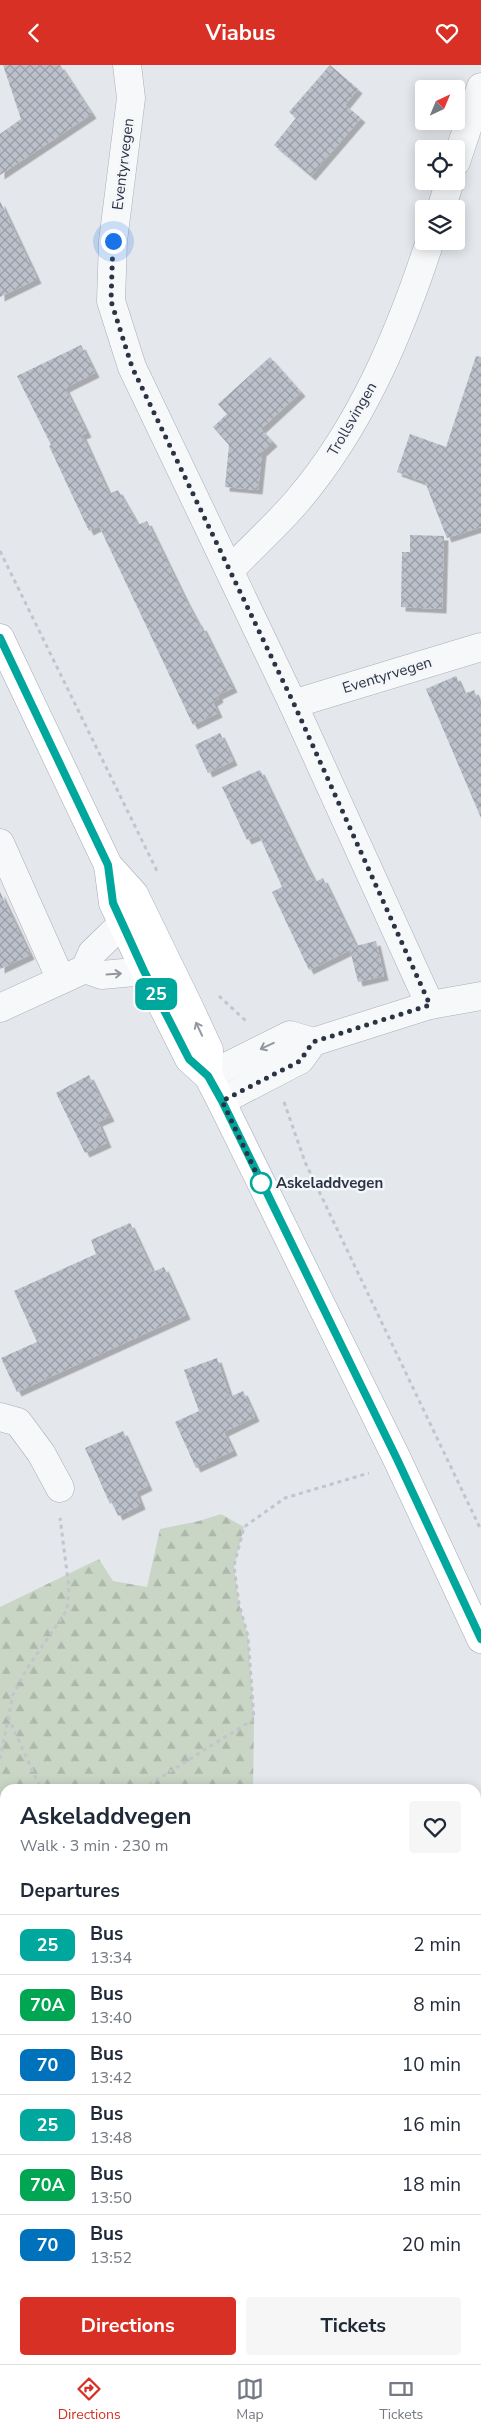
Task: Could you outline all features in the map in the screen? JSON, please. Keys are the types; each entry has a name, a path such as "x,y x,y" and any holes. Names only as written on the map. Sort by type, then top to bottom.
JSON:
{"main road":[{"path":"0,638 108,865 134,893 190,1009 209,1050 208,1076"},
{"path":"108,865 113,903 144,971 189,1059 208,1076 222,1101 397,1459 481,1639"}],"street":[{"name":"Eventyrvegen","path":"127,65 131,98 113,241 111,301 132,367 294,704 430,1005"},
{"path":"463,140 481,87"},
{"name":"Trollsvingen","path":"230,570 298,501 338,446 375,379 400,325 427,250"},
{"name":"Eventyrvegen","path":"294,704 481,647"},
{"path":"0,843 73,975"},
{"path":"73,975 92,953 122,924"},
{"path":"0,1008 73,975 102,975 144,971"},
{"path":"208,1076 290,1035 313,1042 430,1005 481,996"},
{"path":"222,1101 300,1061 313,1042"},
{"path":"0,1417 18,1422 41,1453 60,1488"}],"path":[{"path":"0,551 161,879"},
{"path":"218,994 248,1023 251,1029"},
{"path":"283,1098 305,1162 481,1530"},
{"path":"150,1784 254,1719 248,1635 239,1604 234,1566 244,1527 285,1498 371,1472 397,1459"},
{"path":"0,1759 12,1695 26,1670 67,1610 68,1588 60,1516 60,1488"},
{"path":"8,1717 39,1784"}],"green space":[{"path":"221,1514 244,1527 234,1566 239,1604 248,1636 254,1719 253,1784 0,1784 0,1607 99,1559 113,1581 147,1587 160,1529 199,1521"}],"building":[{"path":"3,65 60,65 92,114 0,175 0,134 21,119"},
{"path":"330,65 358,89 345,105 361,118 311,176 274,145 296,118 289,112"},
{"path":"0,201 37,279 0,297"},
{"path":"81,345 95,373 65,388 87,433 82,435 109,494 118,490 138,525 147,521 185,599 200,627 202,626 233,688 218,695 219,698 213,702 218,713 193,725 99,526 89,531 49,446 51,445 17,376"},
{"path":"476,356 481,357 481,527 447,538 425,482 397,472 410,434 446,447"},
{"path":"270,357 301,392 261,429 273,442 262,452 258,490 225,487 229,445 213,427 227,414 218,404"},
{"path":"410,535 444,536 442,609 401,607 402,552 410,552"},
{"path":"456,676 464,694 474,690 481,707 481,818 426,689"},
{"path":"220,733 233,761 208,773 195,745"},
{"path":"260,770 315,882 323,878 356,946 376,941 384,976 358,982 350,950 309,970 272,892 282,887 259,835 247,840 222,787"},
{"path":"0,892 30,955 0,969"},
{"path":"89,1075 110,1117 98,1122 107,1143 85,1153 56,1093"},
{"path":"130,1223 153,1272 164,1267 186,1315 17,1392 1,1358 37,1342 14,1291 96,1254 91,1240"},
{"path":"217,1358 230,1397 243,1391 255,1417 224,1432 233,1451 196,1468 175,1422 199,1411 184,1370"},
{"path":"123,1431 148,1486 136,1492 141,1505 118,1516 112,1502 110,1504 85,1448"}],"bus line":[{"name":"25","path":"0,638 108,865 113,903 144,971 189,1059 208,1076 222,1101 397,1459 412,1495 481,1639"}],"place":[{"name":"Askeladdvegen","path":"261,1183"}],"route":[{"path":"113,241 111,301 132,367 294,704 430,1005 313,1042 300,1061 222,1101 261,1183"}]}
